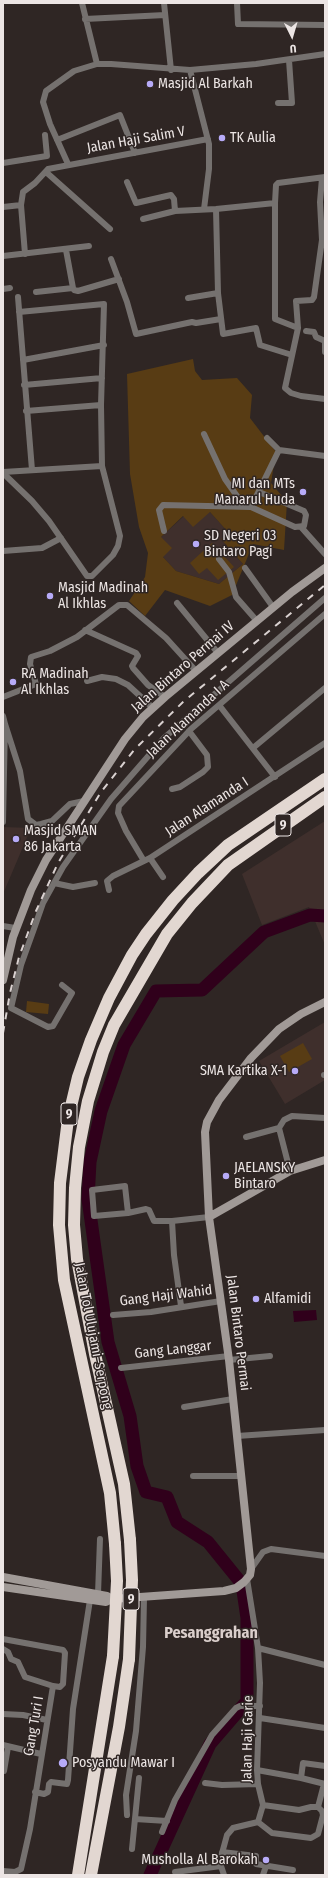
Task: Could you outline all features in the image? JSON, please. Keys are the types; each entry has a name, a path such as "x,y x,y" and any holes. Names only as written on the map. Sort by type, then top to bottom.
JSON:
{"highway":[{"name":"Jalan Tol Ulujami–Serpong","path":"78,1875 113,1656 117,1582 110,1493 64,1280 59,1225 60,1183 68,1119 78,1077 94,1033 109,998 132,954 146,934 173,900 198,873 228,845 325,779"},
{"name":"Jalan Tol Ulujami–Serpong","path":"99,1838 119,1727 129,1659 132,1588 130,1540 124,1484 95,1354 77,1259 74,1225 75,1188 79,1147 88,1101 103,1052 114,1025 167,934 192,903 228,865 325,797"},
{"path":"91,1875 99,1838"},
{"path":"98,1875 99,1838"}],"street":[{"path":"82,3 97,64"},
{"path":"164,3 171,70"},
{"path":"237,3 238,24 325,25"},
{"path":"85,19 165,15"},
{"path":"68,164 45,112 43,102 46,91 74,71 97,64 171,70 190,70 289,60 325,54"},
{"path":"278,103 292,103 289,60"},
{"path":"190,70 208,139 210,155 204,209"},
{"path":"57,140 120,115 135,152"},
{"path":"3,164 47,156 45,135"},
{"name":"Jalan Haji Salim V","path":"46,172 52,167 208,139"},
{"path":"25,254 21,205 24,191 46,172 84,204 110,229"},
{"path":"298,328 275,319 276,185 278,183 323,178 320,202 323,240 314,297 312,300 296,301 298,328 285,389 302,396 325,399"},
{"path":"127,182 136,203 171,195 174,199 176,211"},
{"path":"142,218 176,211 216,209 275,203"},
{"path":"3,207 21,205"},
{"path":"216,209 218,293 223,334 256,328 260,345 292,355"},
{"path":"3,256 66,250 89,246"},
{"path":"66,250 73,288"},
{"path":"111,259 119,279 136,334 192,322 196,323 221,319"},
{"path":"36,292 73,288 74,290 78,291 119,279"},
{"path":"3,289 10,288"},
{"path":"188,298 218,293"},
{"path":"18,297 26,411 32,470"},
{"path":"3,473 32,501 89,577 92,576 117,549 120,536 102,466 101,405 104,345 103,304 19,312"},
{"path":"306,331 314,332 316,337 325,341 325,352"},
{"path":"23,360 104,345"},
{"path":"24,385 102,378"},
{"path":"26,411 101,405"},
{"path":"204,434 225,479 248,507"},
{"path":"267,438 279,450 325,456"},
{"path":"248,507 259,492 279,450"},
{"path":"3,473 102,466"},
{"path":"259,492 304,511 306,515 305,522 301,527"},
{"path":"164,530 159,510 163,505 248,507 291,526 301,527 325,554"},
{"path":"3,551 42,548 61,538"},
{"path":"219,559 229,572 236,597 257,621"},
{"path":"245,568 273,607"},
{"name":"Jalan Bintaro Permai IV","path":"3,980 16,928 31,890 46,860 125,738 165,697 273,607 325,568"},
{"path":"62,985 72,993 53,1026 48,1027 11,1008 25,953 43,904 63,867 111,799 164,738 325,598"},
{"path":"177,603 218,654"},
{"path":"3,697 36,684 30,659 77,637 113,608 119,605 128,605 166,638 196,671"},
{"name":"Jalan Alamanda I A","path":"144,861 126,831 118,813 119,808 128,796 189,731 325,614"},
{"path":"85,630 136,653 138,658 132,666 133,668 148,685 165,697"},
{"path":"87,681 102,677 116,679 128,685 153,708"},
{"path":"253,748 325,688"},
{"path":"219,705 275,777"},
{"path":"3,716 20,771 28,819 36,825 52,821 70,804 84,801"},
{"path":"3,822 5,724"},
{"path":"172,789 180,787 208,767 207,755 189,731"},
{"name":"Jalan Alamanda I","path":"109,890 107,881 111,878 150,858 325,743"},
{"path":"150,858 163,877"},
{"path":"54,883 73,887 95,883"},
{"path":"3,926 16,928"},
{"name":"Jalan Bintaro Permai","path":"246,1581 251,1569 229,1358 209,1217 204,1142 207,1122 211,1113 231,1082 251,1058 279,1029 301,1014 325,1002"},
{"path":"246,1137 279,1128 284,1120 292,1116 325,1118"},
{"path":"279,1128 290,1171"},
{"path":"128,1213 125,1186 92,1190 94,1216 128,1213 148,1210 154,1221 172,1221 209,1217 290,1171 325,1160"},
{"path":"172,1221 174,1255 181,1306"},
{"name":"Gang Haji Wahid","path":"113,1315 151,1312 181,1306 221,1301"},
{"name":"Gang Langgar","path":"121,1368 229,1358 270,1356"},
{"path":"184,1407 233,1399"},
{"path":"237,1436 325,1430"},
{"path":"193,1476 241,1476"},
{"path":"98,1594 100,1538"},
{"path":"251,1569 264,1552 271,1549 325,1556"},
{"path":"3,1577 98,1594 106,1596 109,1599"},
{"path":"3,1582 109,1599 144,1598 224,1591 236,1588 246,1581"},
{"name":"Jalan Haji Garie","path":"246,1581 258,1648 260,1718 257,1770 258,1784 263,1805 258,1822"},
{"path":"3,1587 106,1602 109,1599"},
{"path":"127,1815 126,1796 136,1731 142,1663 144,1598"},
{"path":"35,1792 44,1794 48,1792 49,1784 51,1782 67,1784 73,1709 90,1600"},
{"name":"Gang Turi I","path":"3,1639 64,1651 63,1684 60,1687 53,1686 30,1828 21,1868 15,1872 3,1871"},
{"path":"258,1648 325,1665"},
{"path":"3,1649 8,1652 10,1659 18,1662 25,1677 53,1686"},
{"path":"162,1832 175,1800 212,1735 233,1709 240,1706 260,1706"},
{"path":"3,1714 23,1715 47,1720"},
{"path":"260,1718 325,1728"},
{"path":"4,1771 6,1746 41,1754"},
{"path":"301,1778 303,1763 325,1766"},
{"path":"257,1770 324,1784 318,1807"},
{"path":"132,1849 139,1778"},
{"path":"205,1783 229,1785 258,1784"},
{"path":"224,1875 221,1866 222,1852 227,1835 233,1828 258,1822 272,1833 314,1837 318,1834 323,1815 322,1811 318,1807 298,1810 263,1805"},
{"path":"135,1819 167,1820"},
{"path":"222,1852 256,1856 256,1864 293,1870"},
{"path":"175,1872 221,1866"},
{"path":"263,1875 266,1866"}],"shaded area":[{"path":"193,359 195,371 202,380 237,378 252,395 250,418 276,452 271,483 287,502 284,550 253,544 232,595 210,606 165,590 145,616 129,601 145,577 148,553 139,527 130,474 127,374","holes":["210,512 228,532 221,539 243,564 219,584 176,571 163,557 172,548 161,537 183,516 193,527"]},
{"name":"SD Negeri 03 Bintaro Pagi","path":"210,512 228,532 221,539 243,564 219,584 176,571 163,557 161,537 184,516"},
{"path":"212,543 234,567 218,580 207,568 199,574 190,563"},
{"path":"325,821 325,945 309,907 262,925 242,874"},
{"path":"3,827 31,828 3,894"},
{"path":"27,1001 49,1004 48,1014 26,1012"},
{"name":"SMA Kartika X-1","path":"325,1022 325,1080 285,1104 259,1061"},
{"path":"303,1043 312,1059 289,1072 280,1056"},
{"path":"316,1310 317,1320 294,1322 293,1311"}],"waterway":[{"path":"150,1875 210,1744 247,1701 247,1618 242,1584 208,1542 177,1522 167,1497 146,1492 137,1466 130,1416 108,1342 88,1199 90,1162 101,1111 124,1045 156,991 202,990 264,932 310,915 325,916"}],"railway":[{"path":"3,1033 10,993 19,957 36,911 58,863 101,792 134,750 183,702 325,585"}],"place":[{"name":"Masjid Al Barkah","path":"150,84"},
{"name":"TK Aulia","path":"222,138"},
{"name":"MI dan MTs Manarul Huda","path":"303,492"},
{"name":"SD Negeri 03 Bintaro Pagi","path":"196,544"},
{"name":"Masjid Madinah Al Ikhlas","path":"50,596"},
{"name":"RA Madinah Al Ikhlas","path":"13,682"},
{"name":"Masjid SMAN 86 Jakarta","path":"16,839"},
{"name":"SMA Kartika X-1","path":"295,1071"},
{"name":"JAELANSKY Bintaro","path":"226,1176"},
{"name":"Alfamidi","path":"256,1299"},
{"name":"Posyandu Mawar I","path":"63,1763"},
{"name":"Musholla Al Barokah","path":"266,1860"}],"district":[{"name":"Pesanggrahan","path":"211,1634"}]}
